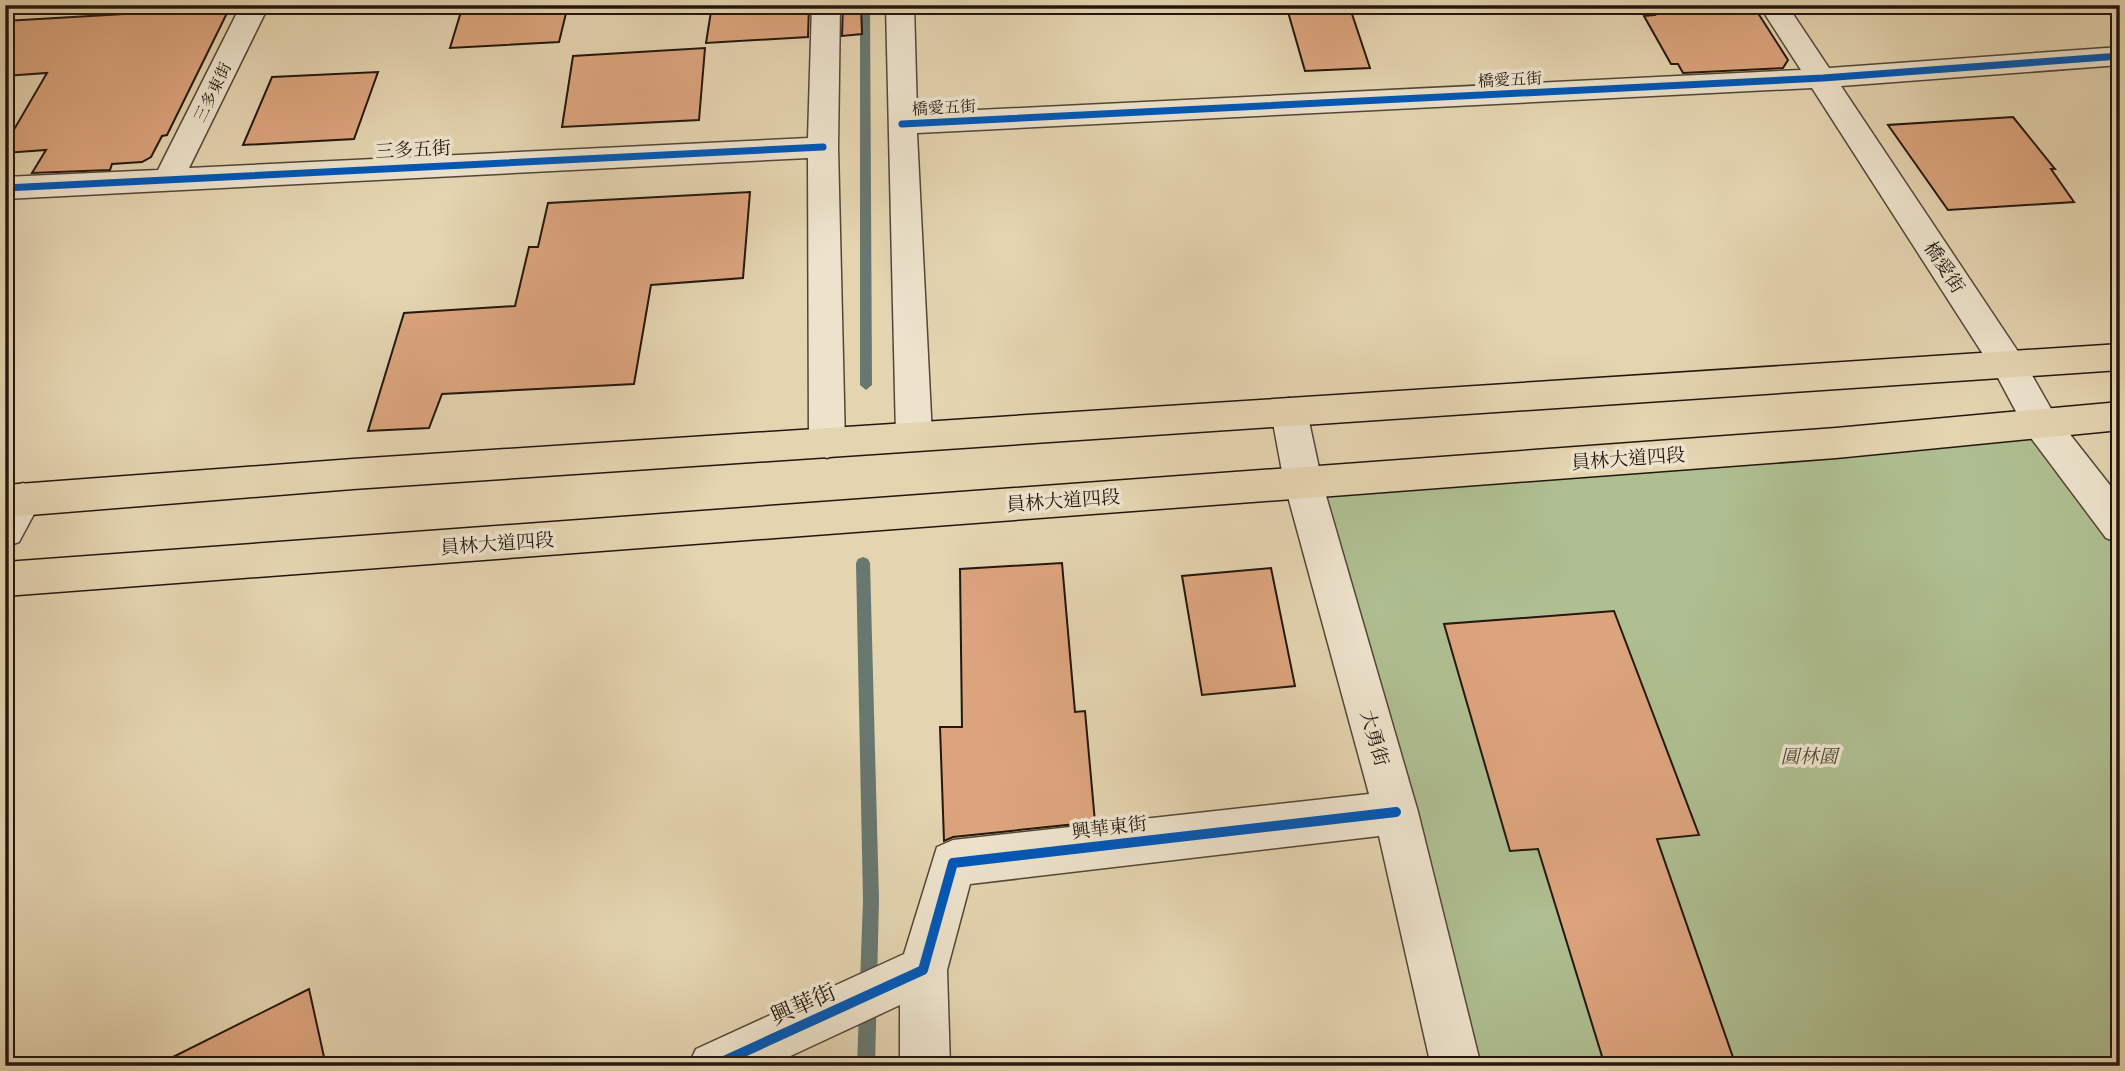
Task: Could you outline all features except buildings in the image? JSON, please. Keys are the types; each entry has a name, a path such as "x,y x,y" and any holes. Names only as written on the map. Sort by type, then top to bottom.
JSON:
{"main road":[{"path":"11,510 353,474 2120,357"},
{"name":"員林大道四段","path":"5,579 1836,443 2120,416"}],"street":[{"name":"三多東街","path":"169,178 255,5"},
{"path":"827,5 823,147 827,443"},
{"path":"901,5 902,124 914,436"},
{"name":"橋愛街","path":"1773,5 2009,366 2041,424 2120,527"},
{"name":"橋愛五街","path":"902,124 1823,78 2120,57"},
{"name":"三多五街","path":"5,188 823,147"},
{"name":"大勇街","path":"1289,412 1303,482 1396,812 1456,1066"},
{"name":"興華東街","path":"916,973 953,863 1396,812"},
{"path":"916,973 925,1066"},
{"name":"興華街","path":"717,1065 916,973"}],"green space":[{"name":"圓林園","path":"2041,424 2120,527 2120,1066 1456,1066 1303,483"}],"waterway":[{"path":"865,5 866,385"},
{"path":"863,563 871,900 866,1066"}],"cycle path":[{"path":"902,124 1823,78 2120,56"},
{"path":"5,188 823,147"},
{"path":"713,1066 923,970 953,863 1396,812"}]}
